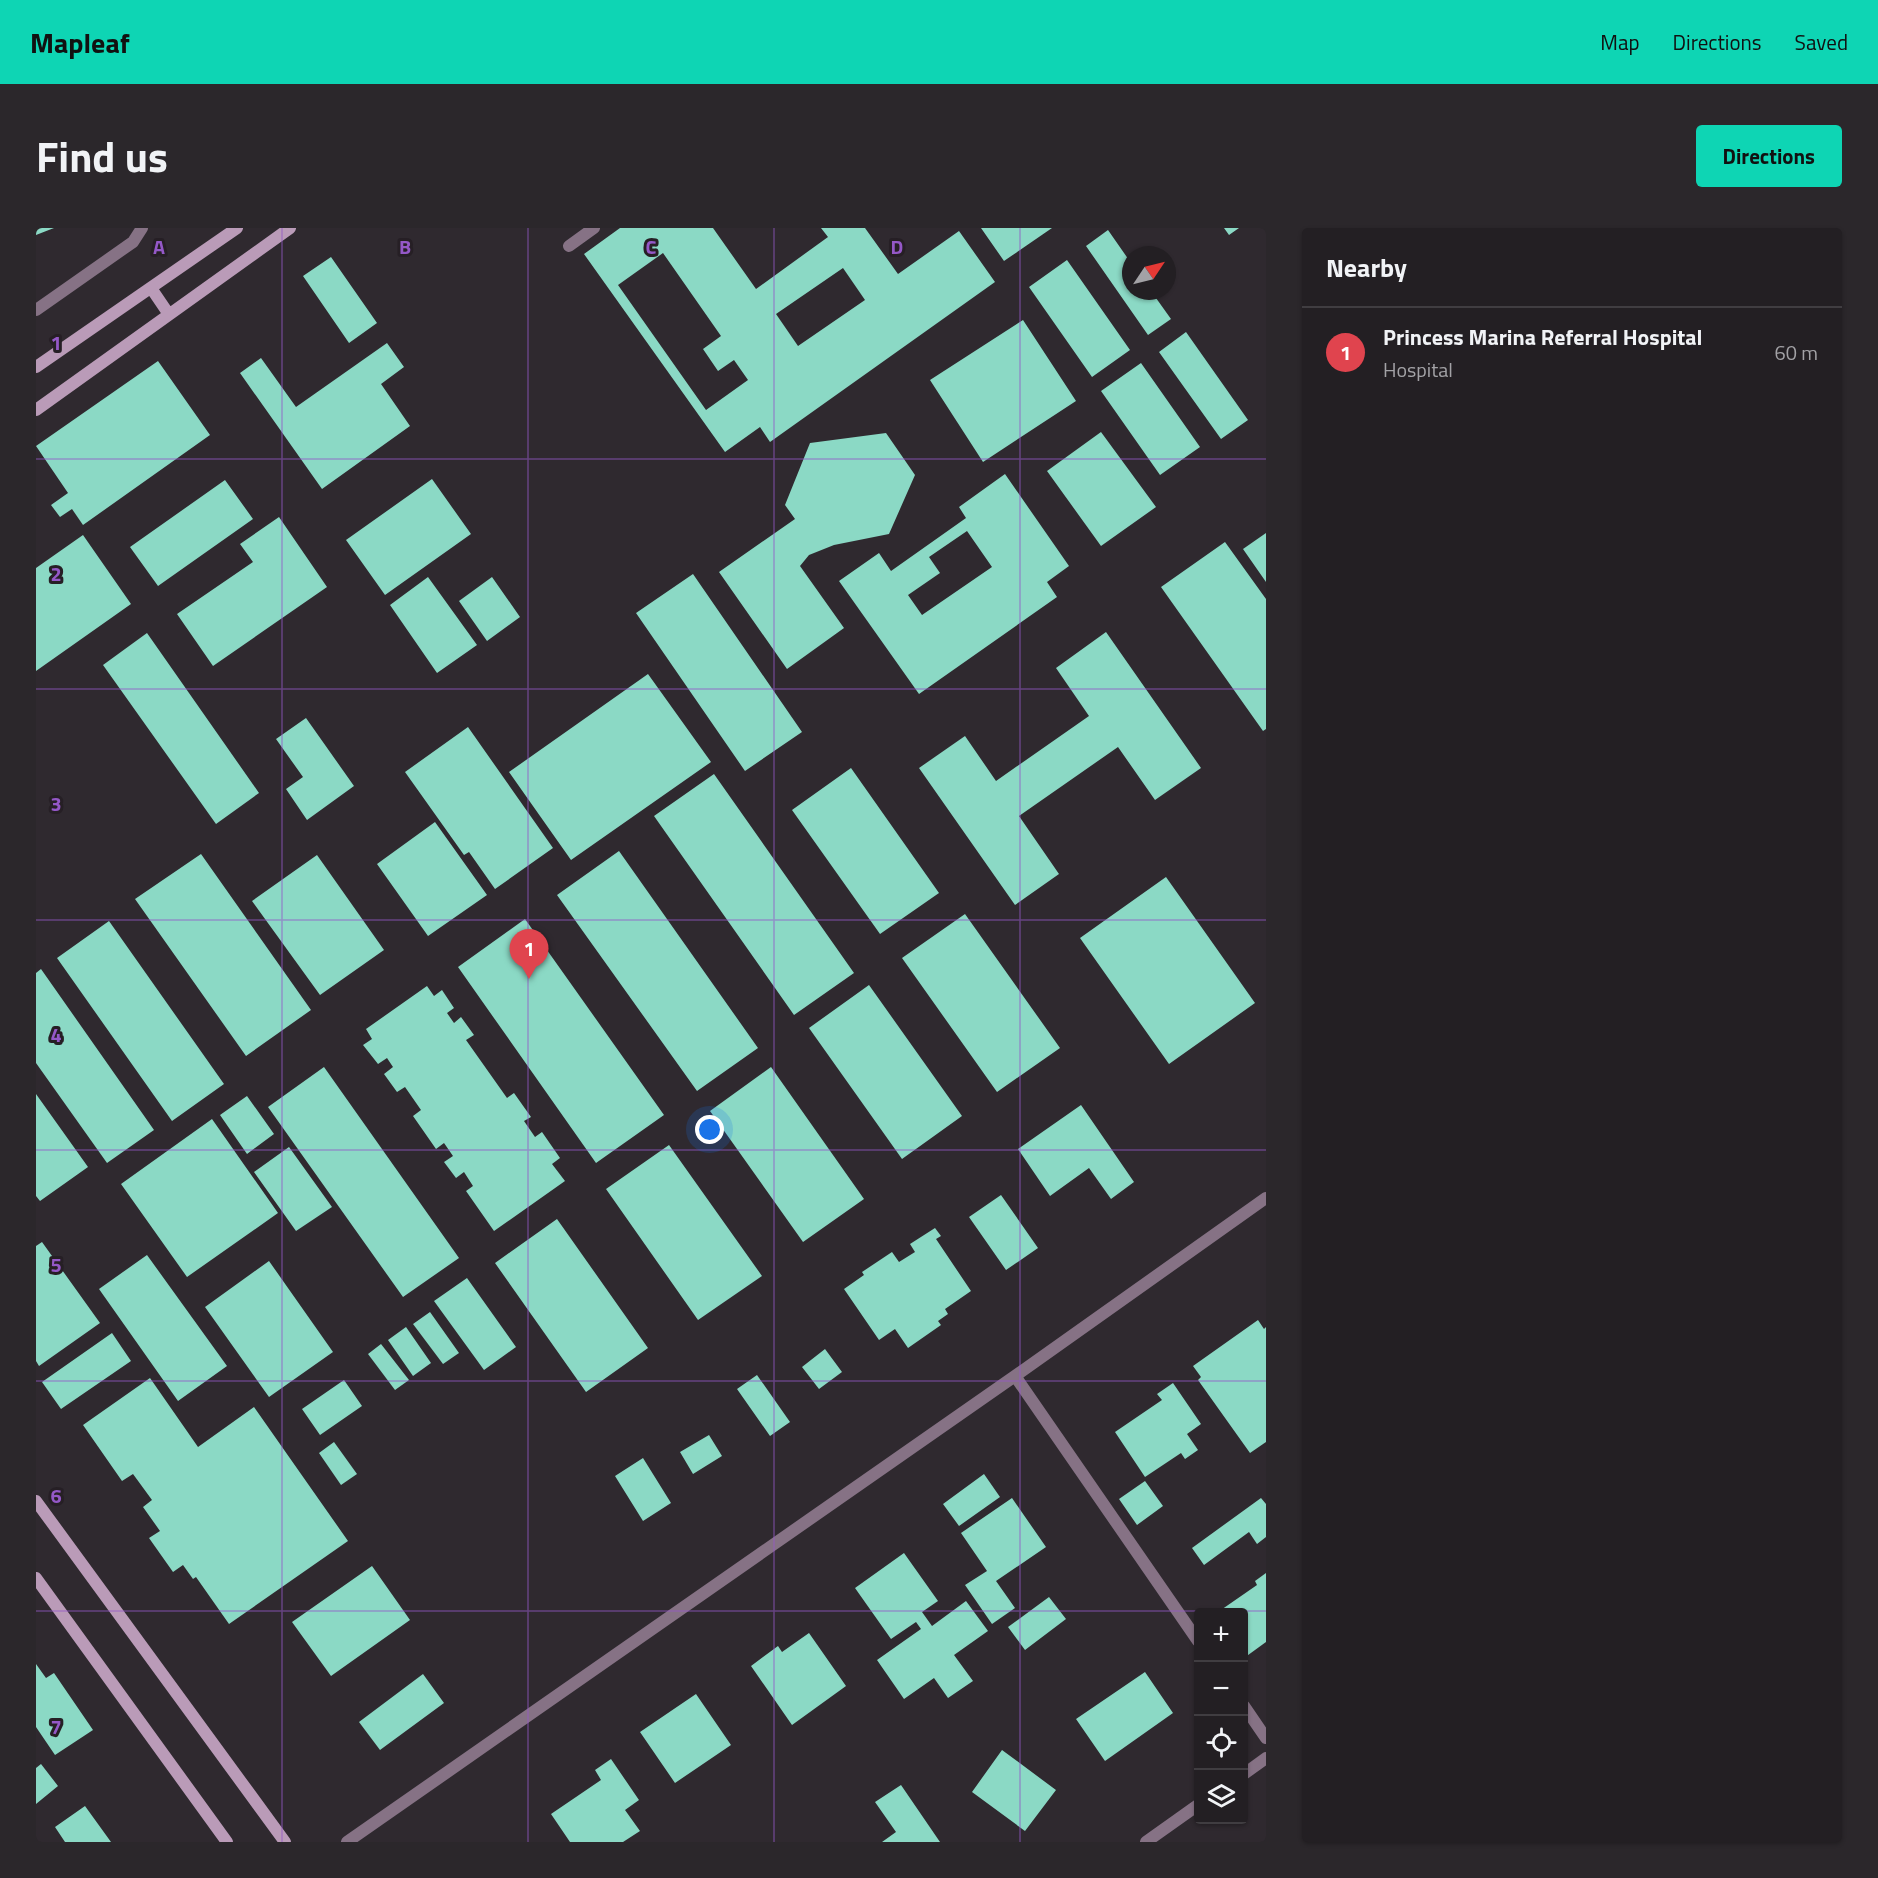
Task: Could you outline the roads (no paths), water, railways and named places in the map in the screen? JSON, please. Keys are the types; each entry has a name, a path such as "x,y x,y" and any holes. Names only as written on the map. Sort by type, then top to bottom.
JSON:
{"main road":[{"path":"36,367 237,228"},
{"path":"36,410 168,313 290,228"},
{"path":"151,288 168,313"},
{"path":"36,1501 285,1842"},
{"path":"36,1578 227,1842"}],"street":[{"path":"36,310 134,242 142,228"},
{"path":"569,246 594,228"},
{"path":"347,1842 1016,1376 1266,1198"},
{"path":"1016,1376 1194,1635"},
{"path":"1248,1712 1266,1738"},
{"path":"1248,1770 1266,1758"},
{"path":"1146,1842 1194,1808"}],"place":[{"name":"Princess Marina Referral Hospital","path":"529,979"}]}
